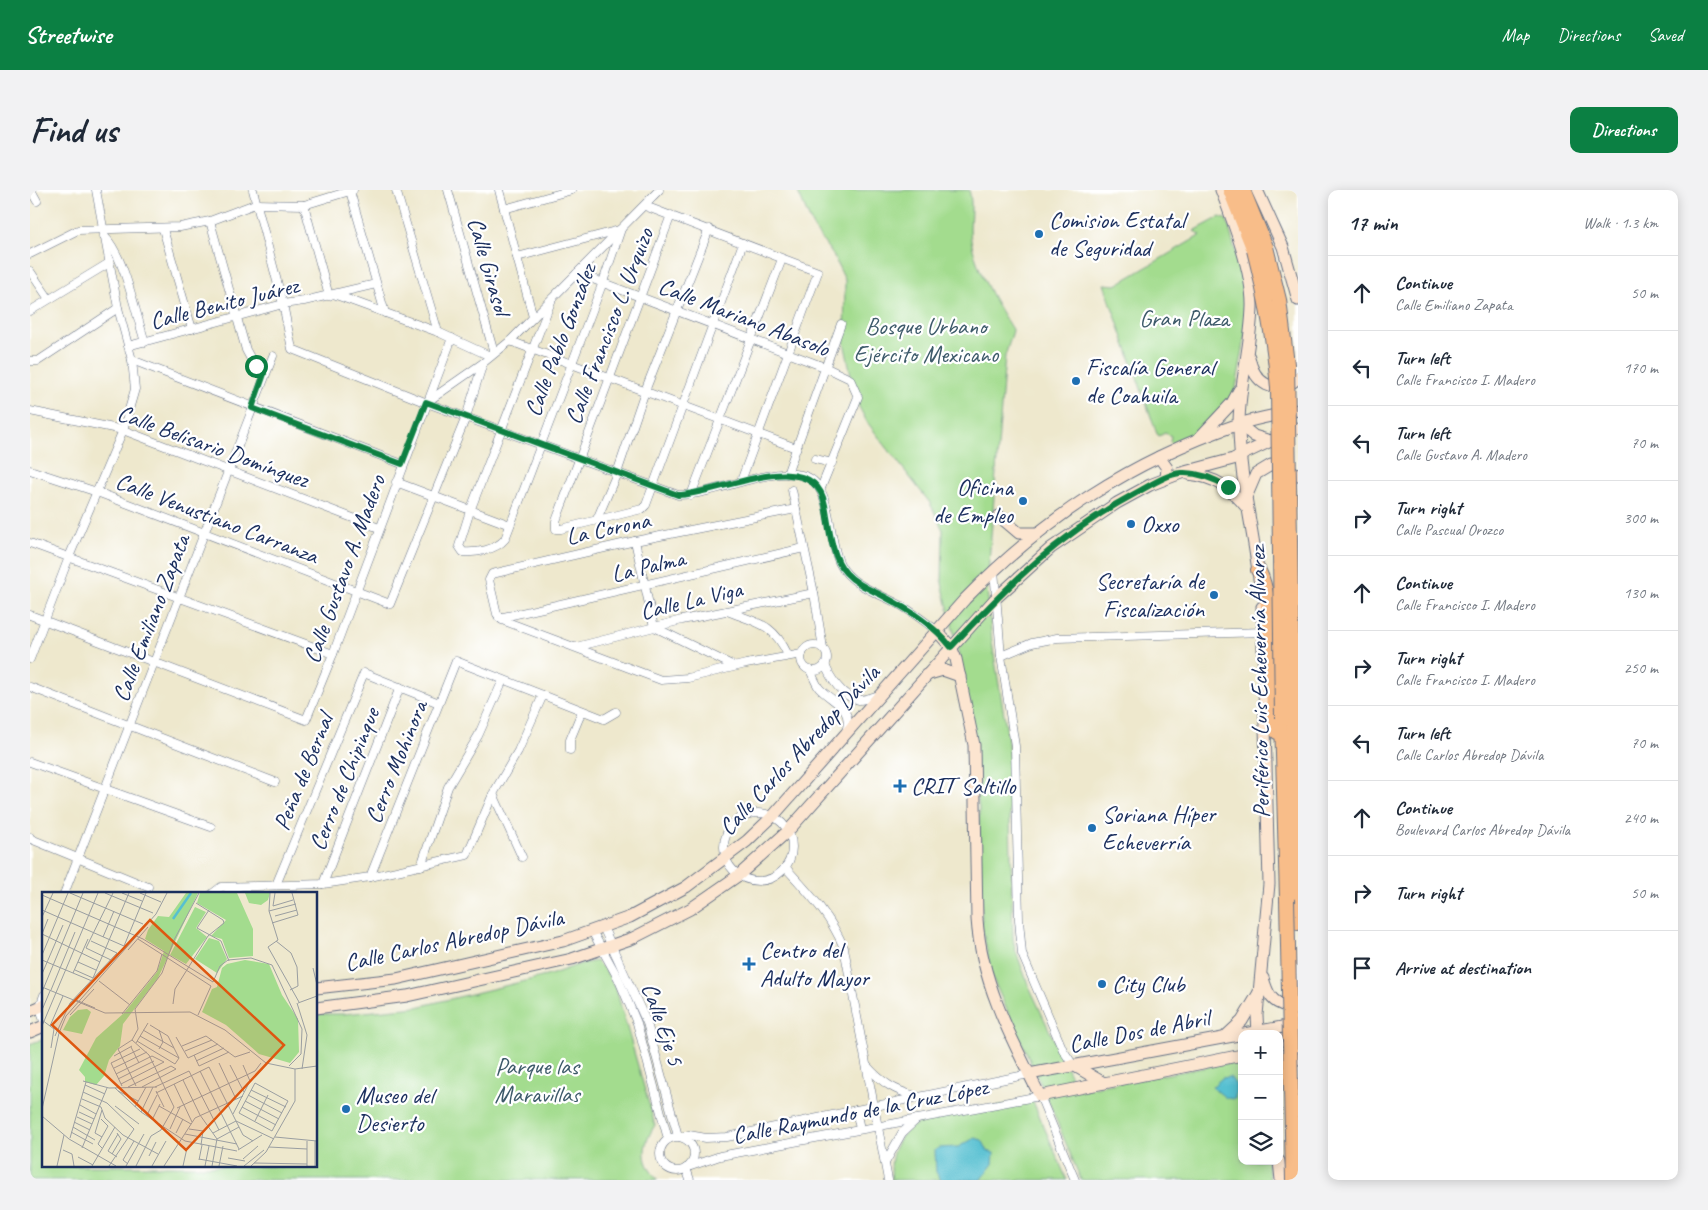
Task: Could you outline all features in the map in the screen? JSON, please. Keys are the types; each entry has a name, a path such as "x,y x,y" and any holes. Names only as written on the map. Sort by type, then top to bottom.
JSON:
{"highway":[{"name":"Periférico Luis Echeverría Álvarez","path":"1230,190 1260,248"},
{"name":"Periférico Luis Echeverría Álvarez","path":"1243,190 1260,248 1272,324 1278,388 1288,718 1296,769 1292,898 1293,1180"},
{"path":"1258,570 1264,582 1267,601 1275,728 1282,738"},
{"name":"Periférico Luis Echeverría Álvarez","path":"1288,718 1282,738 1292,898 1298,923"}],"main road":[{"path":"1192,443 1218,420 1232,403 1241,386 1248,348 1252,306 1250,287 1221,190"},
{"path":"1257,190 1280,238 1298,300"},
{"path":"1248,348 1252,371 1260,382 1266,385 1280,386 1298,378"},
{"name":"Periférico Luis Echeverría Álvarez","path":"1241,386 1240,456 1258,570 1264,632 1269,884 1259,992 1258,1030"},
{"name":"Calle Carlos Abredop Dávila","path":"318,988 396,979 530,950 597,929 660,902 686,887 726,858 773,816 936,630 994,570 1037,533 1084,498 1159,457 1239,424 1298,410"},
{"path":"1239,424 1254,436 1270,441"},
{"name":"Calle Carlos Abredop Dávila","path":"318,1008 407,996 527,971 607,948 690,909 739,875 788,831 924,676 995,599 1032,564 1078,528 1117,503 1166,478 1240,456 1298,428"},
{"path":"1159,457 1166,468 1166,478"},
{"path":"1181,473 1215,479 1228,487 1246,503 1256,474 1271,465 1288,468 1298,475"},
{"path":"999,516 1018,533 1037,533"},
{"path":"936,630 951,647 960,676 974,745 978,944 991,990 1040,1096"},
{"path":"924,676 943,670 960,676"},
{"path":"1261,971 1269,995 1276,1003 1287,1006 1298,1000"},
{"path":"1226,1036 1242,1021 1259,992"},
{"name":"Calle Dos de Abril","path":"1268,1030 1298,1024"},
{"path":"30,1032 42,1027"},
{"name":"Calle Dos de Abril","path":"1029,1074 1238,1034"},
{"path":"1283,1040 1298,1034"},
{"path":"1212,1060 1218,1056 1221,1049 1219,1043 1213,1038"},
{"path":"1283,1056 1288,1055 1298,1059"},
{"name":"Calle Dos de Abril","path":"1040,1096 1238,1056"},
{"path":"1224,1058 1238,1063"},
{"path":"1107,1060 1108,1072 1118,1080"},
{"path":"1073,1065 1104,1083"},
{"path":"1279,1165 1281,1180"}],"street":[{"path":"31,190 37,201"},
{"path":"90,190 98,200"},
{"path":"30,659 69,557 123,430 135,389 132,360 118,308 96,190"},
{"path":"252,190 283,304 292,349 426,402 678,495 691,495 741,481 787,474 810,478 821,488 837,558 846,573 864,586 904,607 936,630"},
{"path":"30,254 69,233 87,229 103,233 163,229 210,221 255,204 304,205 352,190 385,313"},
{"path":"396,190 438,332"},
{"name":"Calle Girasol","path":"448,190 492,354"},
{"path":"499,190 533,317"},
{"path":"504,209 572,190"},
{"path":"426,402 483,364 492,354 510,341 659,190"},
{"path":"304,205 332,295 376,284"},
{"path":"645,206 818,272 741,481"},
{"name":"Calle Francisco L. Urquizo","path":"596,519 561,529 556,529 555,524 671,215"},
{"path":"210,221 249,356 264,374"},
{"path":"163,229 192,330"},
{"path":"517,258 621,229"},
{"name":"Calle Pablo González","path":"470,511 459,546 463,552 479,552 498,546 505,539 603,282 621,229"},
{"path":"596,519 616,473 645,391 709,229"},
{"path":"103,233 118,257 145,342"},
{"path":"596,519 642,509 646,505 715,325 743,243"},
{"path":"691,495 782,259"},
{"path":"30,311 109,263"},
{"path":"30,271 49,299"},
{"name":"Calle Mariano Abasolo","path":"577,273 788,353 850,379 858,397 832,463"},
{"name":"Calle Benito Juárez","path":"128,346 283,304 332,295 438,332 492,354"},
{"path":"470,511 503,431 552,299"},
{"path":"30,361 38,361 118,308"},
{"path":"787,474 841,324"},
{"name":"Calle Gustavo A. Madero","path":"154,662 306,720 333,654 402,464 452,338"},
{"path":"510,341 796,448"},
{"name":"Calle Emiliano Zapata","path":"65,892 180,596 226,470 273,356"},
{"path":"132,360 252,408 402,464"},
{"path":"433,498 466,417 483,364"},
{"name":"Calle Belisario Domínguez","path":"30,411 123,430 379,528"},
{"path":"815,459 832,463 821,488"},
{"name":"Calle Venustiano Carranza","path":"30,470 97,492 390,604 433,498"},
{"path":"396,482 433,498 510,525"},
{"path":"792,490 814,593 823,648 827,657 825,664 820,669 810,670"},
{"name":"La Corona","path":"499,618 489,576 492,574 635,541 796,509"},
{"path":"635,541 654,627 734,666"},
{"path":"30,543 180,596 333,654"},
{"name":"La Palma","path":"499,618 804,548"},
{"path":"994,570 1000,656 1016,754 1019,920 1022,954 1063,1050 1073,1065"},
{"name":"Calle La Viga","path":"576,647 727,610 814,593"},
{"path":"727,610 767,626 780,638 788,655"},
{"path":"30,615 154,662"},
{"path":"499,618 662,680 688,678 734,666 802,654 808,647 813,645 823,648"},
{"path":"1000,656 1032,643 1056,638 1264,632"},
{"path":"802,654 803,664 810,670 821,690 841,706 849,719 846,734"},
{"name":"Cerro Mohinora","path":"370,877 456,661 503,680"},
{"path":"825,664 829,677 850,696 861,700 880,694"},
{"name":"Peña de Bernal","path":"276,885 364,674 400,688"},
{"path":"421,866 448,787 478,736 503,680 604,719 616,712"},
{"path":"30,687 275,782"},
{"path":"400,688 439,703"},
{"name":"Cerro de Chipinque","path":"323,884 400,688"},
{"path":"215,892 221,887 323,884 370,877 460,857 470,851 493,794 518,751 543,696"},
{"path":"841,706 850,696"},
{"path":"570,750 570,740 582,711"},
{"path":"30,762 212,827"},
{"path":"493,794 522,857"},
{"path":"757,813 773,816 788,831 792,845 785,867 779,873 764,880 755,881 739,875 726,858 724,850 727,835 736,822 750,814 757,813"},
{"path":"30,838 148,887"},
{"path":"785,867 818,903 839,936 844,948 888,1180"},
{"path":"230,892 240,886"},
{"name":"Calle Eje 5","path":"597,929 646,1023 679,1136"},
{"name":"Calle Eje 5","path":"607,948 637,1023 668,1139"},
{"path":"866,1066 885,1084 904,1093 918,1096"},
{"name":"Calle Raymundo de la Cruz López","path":"679,1136 727,1137 1029,1074"},
{"path":"1040,1096 1075,1180"},
{"name":"Calle Raymundo de la Cruz López","path":"687,1168 720,1156 1040,1096"},
{"path":"856,1110 860,1129"},
{"path":"885,1163 902,1133 919,1118"},
{"path":"687,1168 676,1171 666,1167 660,1159 662,1146 668,1139 679,1136 690,1142 694,1152 687,1168 690,1180"},
{"path":"676,1171 680,1180"}],"green space":[{"name":"Bosque Urbano Ejército Mexicano","path":"797,190 969,190 971,202 970,234 974,252 988,287 1013,331 1005,356 987,588 992,642 1008,739 1013,938 1015,949 1028,984 1077,1090 1230,1063 1238,1066 1238,1165 1268,1165 1270,1180 1081,1180 1048,1100 992,977 982,926 979,809 958,650 942,583 943,530 930,503 867,422 857,403 844,342 845,280 833,255 814,229"},
{"name":"Gran Plaza","path":"1220,217 1227,220 1248,298 1244,344 1236,388 1233,395 1197,434 1174,446 1170,441 1171,436 1165,433 1159,436 1157,434 1104,284 1116,285 1201,235 1194,231"},
{"name":"Parque las Maravillas","path":"596,961 605,970 616,989 655,1125 647,1140 645,1153 648,1166 658,1180 30,1180 30,1044 42,1039 42,1168 318,1168 318,1014 344,1014 417,1007 550,975 580,964"},
{"path":"1032,1099 1067,1180 892,1180 892,1161 896,1145 907,1131 914,1126 923,1121"}],"water":[{"path":"1230,1077 1236,1085 1235,1099 1226,1098 1212,1087 1222,1078"},
{"path":"975,1138 982,1140 988,1151 994,1153 993,1164 980,1180 941,1180 936,1172 935,1150 958,1147"}],"place":[{"name":"Comision Estatal de Seguridad","path":"1039,234"},
{"name":"Fiscalía General de Coahuila","path":"1076,381"},
{"name":"Oficina de Empleo","path":"1023,501"},
{"name":"Oxxo","path":"1131,524"},
{"name":"Secretaría de Fiscalización","path":"1214,595"},
{"name":"CRIT Saltillo","path":"900,786"},
{"name":"Soriana Híper Echeverría","path":"1092,828"},
{"name":"Centro del Adulto Mayor","path":"749,964"},
{"name":"City Club","path":"1102,984"},
{"name":"Museo del Desierto","path":"346,1109"}],"route":[{"path":"256,366 264,374 252,408 402,464 426,402 678,495 691,495 741,481 787,474 810,478 821,488 837,558 846,573 854,580 904,607 926,622 951,647 995,599 1032,564 1078,528 1117,503 1150,485 1181,473 1207,476 1228,487"}]}
